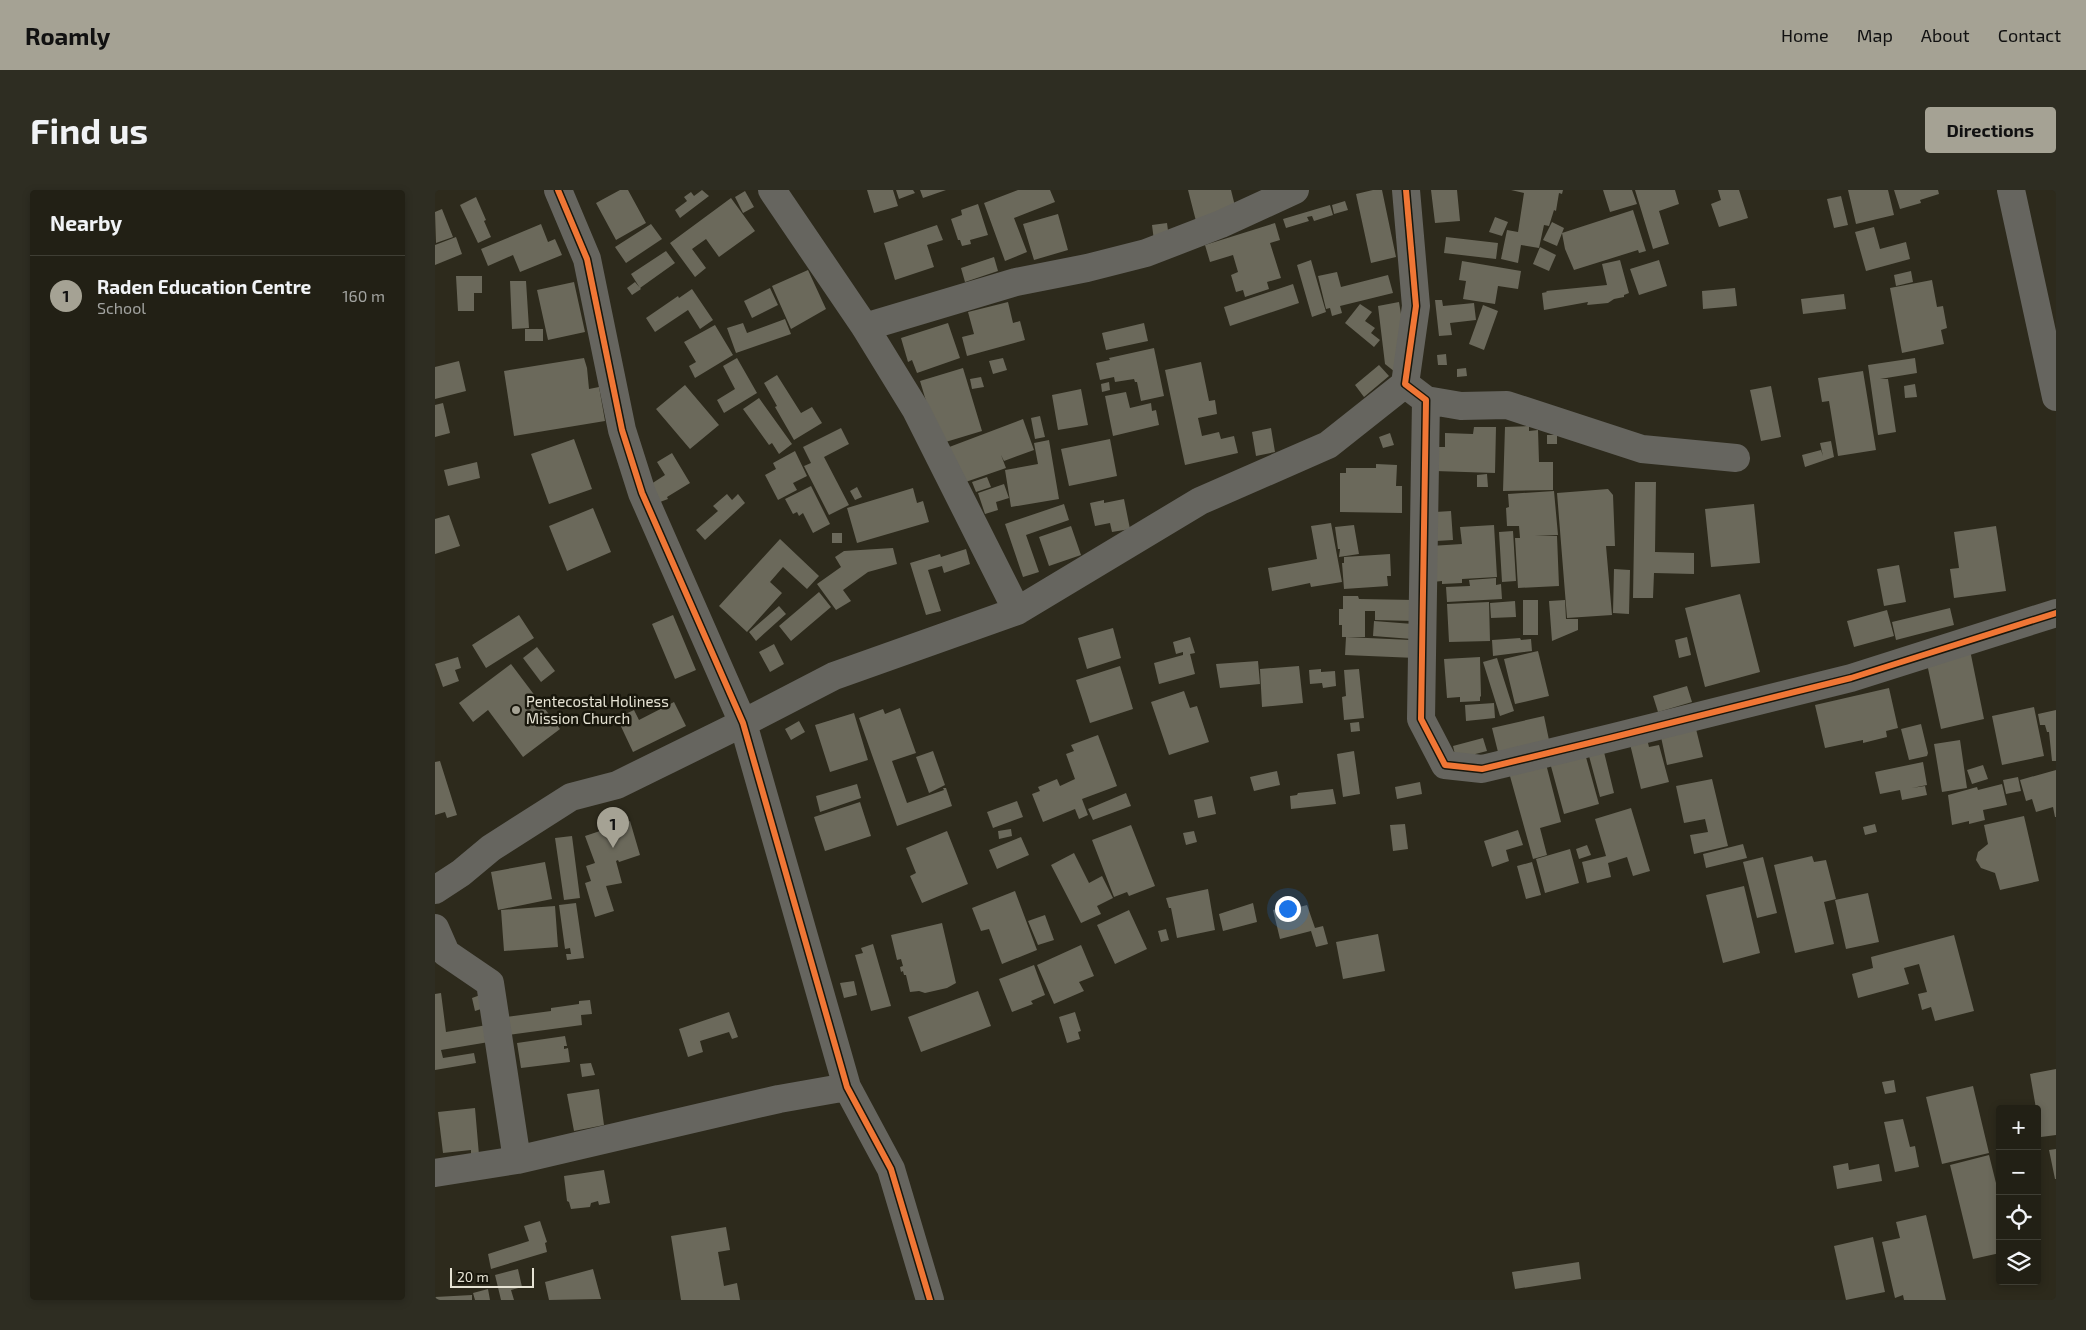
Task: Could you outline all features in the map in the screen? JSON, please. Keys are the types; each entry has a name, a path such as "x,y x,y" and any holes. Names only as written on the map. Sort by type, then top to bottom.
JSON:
{"street":[{"path":"558,190 587,259 622,430 642,493 743,724 847,1087 891,1169 930,1300"},
{"path":"772,190 865,327 916,410 1017,611"},
{"path":"1406,190 1416,306 1421,719 1445,765 1482,768 1620,736 1851,678 2056,613"},
{"path":"2011,190 2056,397"},
{"path":"865,327 1015,282 1087,268 1146,253 1276,194"},
{"path":"435,890 461,873 491,848 571,796 617,785 743,724 833,676 1017,611 1200,501 1328,445 1416,392 1461,406 1507,405 1642,449 1735,458"},
{"path":"435,928 446,953 490,983 517,1160"},
{"path":"435,1173 517,1160 779,1099 847,1087"}],"building":[{"path":"620,190 628,190 646,223 616,240 596,203"},
{"path":"702,190 709,196 680,218 675,210 687,201 684,197 691,192 694,196"},
{"path":"867,190 893,190 898,206 874,213"},
{"path":"896,190 913,190 915,193 899,199"},
{"path":"920,190 946,190 923,198"},
{"path":"1018,190 1050,190 1055,202 1014,218 1027,252 1005,261 984,203"},
{"path":"1188,190 1231,190 1235,206 1197,225"},
{"path":"1382,190 1396,257 1371,263 1356,194"},
{"path":"1431,190 1457,190 1460,221 1435,223"},
{"path":"1511,190 1563,190 1562,194 1559,193 1556,211 1554,210 1549,226 1544,225 1539,248 1521,245 1518,263 1501,259 1507,230 1518,232 1524,193"},
{"path":"1603,190 1632,190 1637,204 1610,212"},
{"path":"1635,190 1675,190 1679,204 1659,211 1669,244 1653,249"},
{"path":"1718,190 1739,190 1748,218 1719,227 1711,204 1721,200"},
{"path":"1848,190 1888,190 1894,215 1856,224"},
{"path":"1894,190 1938,190 1939,194 1920,200 1921,203 1900,209"},
{"path":"745,191 754,207 743,213 735,197"},
{"path":"1841,196 1848,225 1834,228 1827,199"},
{"path":"476,197 491,237 478,243 460,205"},
{"path":"731,198 755,231 719,257 706,239 692,249 706,268 695,277 670,243"},
{"path":"1345,201 1348,210 1334,214 1332,205"},
{"path":"978,204 988,235 970,240 971,244 962,246 951,219 962,215 961,210"},
{"path":"1330,205 1333,215 1314,221 1312,216 1307,217 1309,221 1286,228 1283,219"},
{"path":"442,209 453,237 436,243 435,212"},
{"path":"1633,210 1646,251 1639,253 1638,250 1574,270 1565,249 1562,233"},
{"path":"1058,214 1068,250 1034,260 1023,224"},
{"path":"1495,217 1508,222 1502,236 1489,232"},
{"path":"1552,222 1564,228 1557,246 1543,240"},
{"path":"1167,223 1169,238 1154,241 1152,225"},
{"path":"1275,223 1280,240 1270,243 1281,278 1267,282 1269,289 1245,297 1243,290 1236,292 1231,275 1238,272 1233,255 1210,262 1205,245"},
{"path":"541,224 548,242 555,239 562,255 520,272 513,255 488,266 481,249"},
{"path":"651,224 662,239 626,263 615,247"},
{"path":"937,225 943,240 927,245 934,267 895,280 884,243"},
{"path":"1874,227 1880,249 1906,242 1910,259 1866,271 1855,232"},
{"path":"456,237 462,254 435,265 435,245"},
{"path":"1446,237 1498,243 1496,259 1444,253"},
{"path":"1540,247 1556,255 1549,271 1533,264"},
{"path":"666,251 675,263 640,288 631,274"},
{"path":"994,257 998,271 965,282 961,268"},
{"path":"1311,260 1326,312 1312,317 1297,265"},
{"path":"1620,260 1629,293 1624,295 1624,297 1614,299 1608,303 1587,305 1588,302 1544,310 1542,293 1607,285 1602,264"},
{"path":"1659,260 1667,286 1639,295 1630,269"},
{"path":"1462,261 1521,271 1518,289 1498,286 1495,304 1463,299 1466,281 1459,280"},
{"path":"808,270 826,309 791,329 772,286"},
{"path":"1911,271 1913,282 1896,286 1894,275"},
{"path":"1337,272 1341,287 1388,275 1393,293 1340,306 1342,313 1332,316 1330,308 1326,309 1318,276"},
{"path":"456,276 482,276 482,293 474,293 474,311 458,311"},
{"path":"1932,280 1937,307 1943,306 1947,328 1941,330 1944,344 1902,353 1890,288"},
{"path":"510,281 526,281 529,328 512,329"},
{"path":"574,282 585,332 548,340 537,290"},
{"path":"635,282 641,289 632,295 627,288"},
{"path":"1293,284 1299,303 1230,326 1224,307"},
{"path":"770,288 778,305 752,318 744,301"},
{"path":"1735,288 1737,306 1703,309 1702,291"},
{"path":"692,289 713,320 700,329 688,310 655,332 646,318 678,296 679,298"},
{"path":"1844,294 1846,309 1803,314 1801,299"},
{"path":"1435,300 1442,300 1443,306 1474,303 1476,320 1450,323 1452,335 1439,336"},
{"path":"1008,302 1013,323 1020,321 1025,340 967,356 962,337 974,334 968,312"},
{"path":"1399,302 1408,357 1395,372 1385,364 1378,306"},
{"path":"1360,304 1372,312 1365,321 1375,328 1371,333 1380,340 1374,347 1345,323"},
{"path":"1483,305 1498,311 1484,350 1469,344"},
{"path":"785,319 791,334 736,353 727,328 743,323 747,333"},
{"path":"948,323 960,358 917,373 912,360 908,362 901,338"},
{"path":"1144,323 1148,341 1106,350 1102,333"},
{"path":"715,325 733,355 695,378 689,366 696,362 684,342"},
{"path":"525,329 543,329 543,341 525,341"},
{"path":"1154,348 1164,396 1141,401 1137,382 1134,379 1115,382 1114,377 1100,380 1096,363 1110,360 1109,358"},
{"path":"1446,354 1447,365 1438,365 1437,355"},
{"path":"584,358 589,389 599,387 605,421 514,436 504,371"},
{"path":"737,358 757,393 724,413 717,400 735,389 723,366"},
{"path":"1003,358 1007,370 993,374 989,361"},
{"path":"1915,358 1917,373 1880,379 1888,379 1896,432 1878,435 1868,365"},
{"path":"459,361 466,391 435,399 435,367"},
{"path":"1201,362 1209,401 1215,400 1217,414 1198,418 1202,436 1219,432 1221,439 1234,436 1238,453 1185,465 1165,370"},
{"path":"1379,365 1389,376 1364,397 1355,385"},
{"path":"963,368 982,431 939,444 920,381"},
{"path":"1466,368 1467,376 1457,377 1457,369"},
{"path":"1863,371 1876,450 1838,456 1829,401 1822,402 1818,378"},
{"path":"777,375 801,413 812,407 822,423 794,440 764,383"},
{"path":"981,377 984,387 972,389 970,379"},
{"path":"1109,382 1110,390 1102,392 1101,384"},
{"path":"1915,384 1917,397 1905,398 1904,386"},
{"path":"685,385 719,425 690,449 656,409"},
{"path":"1771,386 1781,437 1761,441 1750,390"},
{"path":"1081,389 1088,425 1058,430 1052,395"},
{"path":"1126,392 1130,408 1151,403 1152,411 1156,410 1159,425 1113,436 1105,396"},
{"path":"759,398 792,444 779,454 772,443 769,445 743,409"},
{"path":"443,403 450,433 435,437 435,405"},
{"path":"1040,416 1045,437 1035,439 1031,418"},
{"path":"1023,419 1034,450 1004,461 1001,455 1006,468 957,485 944,449"},
{"path":"1529,426 1529,431 1538,430 1539,462 1553,462 1553,490 1503,491 1505,427"},
{"path":"1474,427 1496,427 1495,473 1435,471 1436,447 1445,447 1445,433 1473,434"},
{"path":"841,428 849,444 824,457 849,505 829,515 804,466 811,463 803,447"},
{"path":"1271,428 1275,452 1256,456 1252,432"},
{"path":"1390,433 1394,445 1383,448 1379,437"},
{"path":"1547,435 1557,435 1557,444 1547,444"},
{"path":"574,439 592,489 549,504 531,454"},
{"path":"1110,439 1117,476 1069,486 1061,449"},
{"path":"1049,440 1059,499 1011,507 1005,470 1038,464 1034,443"},
{"path":"1831,441 1834,457 1805,467 1802,455 1821,450 1823,456 1820,443"},
{"path":"795,451 807,476 793,483 797,490 778,500 765,475 776,469 773,463"},
{"path":"672,453 690,483 667,497 668,499 660,502 648,486 665,475 657,462"},
{"path":"477,462 480,478 448,486 444,470"},
{"path":"1376,464 1397,465 1396,486 1402,486 1402,513 1340,512 1340,473 1346,473 1346,468 1376,468"},
{"path":"1487,474 1488,487 1477,487 1477,475"},
{"path":"987,477 991,487 976,492 972,482"},
{"path":"1635,482 1656,482 1655,552 1694,553 1694,574 1654,573 1653,598 1633,598"},
{"path":"1004,484 1009,498 996,502 998,510 985,514 978,493"},
{"path":"811,486 830,524 813,533 803,513 799,516 797,512 793,514 785,499"},
{"path":"857,487 862,497 855,500 850,491"},
{"path":"913,488 917,503 923,501 929,522 857,543 847,508"},
{"path":"1608,489 1613,495 1615,546 1606,546 1612,615 1567,618 1557,493"},
{"path":"1554,491 1558,535 1535,536 1557,536 1559,586 1518,588 1515,538 1520,538 1519,526 1507,526 1506,508 1509,507 1508,494"},
{"path":"727,494 732,500 738,494 745,503 705,540 696,530 718,511 713,506"},
{"path":"1124,499 1130,529 1112,532 1110,523 1095,526 1090,503 1104,500 1104,503"},
{"path":"1064,504 1069,520 1026,535 1039,572 1023,577 1005,524"},
{"path":"1754,504 1760,563 1711,567 1705,509"},
{"path":"593,508 611,552 567,571 549,526"},
{"path":"1451,511 1453,540 1436,541 1435,512"},
{"path":"449,515 460,546 435,554 435,519"},
{"path":"1331,523 1342,582 1311,587 1310,583 1272,591 1268,568 1317,559 1311,526"},
{"path":"1354,525 1359,554 1339,557 1340,549 1338,549 1335,527"},
{"path":"1494,525 1497,577 1462,579 1462,583 1442,584 1442,581 1432,582 1430,546 1462,544 1460,527"},
{"path":"1071,526 1081,555 1049,566 1039,537"},
{"path":"1996,526 2006,591 1954,598 1950,569 1959,568 1954,532"},
{"path":"1513,531 1516,581 1502,582 1499,532"},
{"path":"832,533 842,533 842,543 832,543"},
{"path":"780,539 819,576 807,589 783,567 770,582 782,593 747,632 719,606"},
{"path":"893,548 897,564 868,572 843,590 851,601 836,610 817,584 841,567 835,557 844,551"},
{"path":"966,549 970,564 944,573 942,566 928,570 941,611 926,615 910,563 940,554 941,557"},
{"path":"1390,554 1391,576 1387,576 1388,586 1344,589 1342,563 1344,563 1344,557"},
{"path":"1899,565 1906,602 1884,606 1877,569"},
{"path":"1614,569 1630,570 1629,614 1613,613"},
{"path":"1496,578 1496,585 1501,584 1502,599 1447,602 1446,587 1470,586 1469,580"},
{"path":"819,592 831,607 791,641 779,626"},
{"path":"1740,594 1760,672 1705,687 1685,608"},
{"path":"1343,596 1358,596 1359,599 1414,600 1414,621 1375,620 1375,611 1365,611 1365,637 1342,637 1342,625 1339,625 1339,609 1343,609"},
{"path":"1523,600 1538,600 1538,635 1523,635"},
{"path":"1565,600 1566,619 1578,619 1578,630 1552,641 1549,601"},
{"path":"1515,601 1516,617 1491,618 1490,603"},
{"path":"1489,602 1490,641 1449,642 1447,604"},
{"path":"779,606 786,614 756,641 749,632"},
{"path":"1950,608 1954,625 1896,640 1892,622"},
{"path":"1887,610 1894,636 1854,647 1847,621"},
{"path":"519,615 534,638 486,668 472,645"},
{"path":"673,615 696,670 675,679 652,624"},
{"path":"1374,621 1413,624 1412,639 1373,636"},
{"path":"1113,628 1121,658 1087,669 1078,638"},
{"path":"1190,637 1195,653 1190,654 1195,674 1159,684 1154,663 1183,655 1183,652 1176,654 1173,642"},
{"path":"1346,637 1411,640 1416,658 1345,655"},
{"path":"1687,637 1691,655 1679,658 1675,640"},
{"path":"1520,638 1521,640 1531,639 1532,651 1493,656 1492,640"},
{"path":"774,644 784,664 770,672 759,652"},
{"path":"537,647 555,671 541,682 523,658"},
{"path":"1970,650 1984,719 1941,729 1926,659"},
{"path":"1538,651 1549,696 1515,704 1504,659"},
{"path":"458,657 461,668 455,670 459,681 443,687 435,664"},
{"path":"1480,657 1480,701 1460,702 1460,697 1447,698 1444,659"},
{"path":"1497,658 1514,711 1500,716 1483,662"},
{"path":"1258,661 1260,684 1220,688 1216,664"},
{"path":"511,664 560,729 523,757 488,710 473,722 459,703"},
{"path":"1120,666 1133,709 1090,723 1076,680"},
{"path":"1299,666 1303,703 1262,707 1260,669"},
{"path":"1321,669 1321,672 1335,671 1336,686 1323,688 1322,683 1310,684 1309,670"},
{"path":"1359,669 1364,718 1344,720 1342,697 1346,696 1344,670"},
{"path":"1687,686 1692,702 1658,712 1653,696"},
{"path":"1889,688 1898,728 1886,731 1887,737 1863,743 1863,740 1825,748 1815,705"},
{"path":"1184,691 1190,708 1197,706 1209,742 1169,755 1151,702"},
{"path":"674,702 686,726 633,752 617,718 634,710 639,720"},
{"path":"1494,703 1495,718 1466,721 1465,705"},
{"path":"2034,707 2044,756 2002,765 1992,716"},
{"path":"900,708 916,753 892,761 907,803 946,788 952,806 897,826 859,718 883,709 885,714"},
{"path":"2056,710 2056,761 2052,761 2049,732 2047,732 2045,725 2040,725 2038,714"},
{"path":"854,713 868,760 830,772 815,725"},
{"path":"1544,716 1549,740 1498,752 1492,728"},
{"path":"799,721 805,732 791,740 785,729"},
{"path":"1359,722 1360,731 1351,732 1350,723"},
{"path":"1921,724 1928,753 1927,756 1909,760 1901,729"},
{"path":"1696,729 1703,757 1667,765 1661,737"},
{"path":"1098,735 1117,786 1082,799 1088,815 1079,819 1075,809 1043,822 1032,794 1040,791 1038,787 1057,779 1060,786 1075,779 1066,754 1074,751 1071,745"},
{"path":"1483,738 1487,751 1456,759 1453,746"},
{"path":"1647,739 1649,747 1659,745 1669,782 1641,789 1630,744"},
{"path":"1960,740 1967,788 1942,792 1934,744"},
{"path":"1584,750 1599,804 1564,814 1549,759"},
{"path":"933,751 945,785 929,793 916,757"},
{"path":"1354,751 1360,794 1343,797 1337,754"},
{"path":"1604,752 1614,793 1600,797 1589,756"},
{"path":"1545,760 1561,822 1540,828 1547,855 1533,859 1508,769"},
{"path":"440,761 457,815 447,818 445,812 435,815 435,762"},
{"path":"1923,762 1927,785 1912,788 1925,786 1927,795 1902,800 1900,790 1880,794 1875,772"},
{"path":"1983,765 1988,779 1972,784 1967,770"},
{"path":"2056,770 2055,817 2053,807 2036,812 2032,799 2026,801 2020,780"},
{"path":"1277,771 1280,785 1254,791 1250,777"},
{"path":"2018,777 2021,791 2006,794 2003,780"},
{"path":"1712,779 1728,846 1694,854 1690,835 1708,832 1705,819 1684,823 1676,786"},
{"path":"1420,782 1422,794 1397,799 1395,787"},
{"path":"857,784 861,798 820,812 816,796"},
{"path":"2002,784 2007,805 1983,810 1985,820 1969,824 1969,821 1952,825 1948,795 1977,787 1978,790"},
{"path":"1333,789 1336,804 1291,809 1290,796 1297,795 1298,793"},
{"path":"1126,793 1131,806 1093,820 1088,809"},
{"path":"1212,796 1216,814 1198,818 1194,800"},
{"path":"1017,801 1023,817 993,828 987,812"},
{"path":"860,802 871,836 825,851 814,817"},
{"path":"1631,808 1650,871 1633,876 1627,857 1608,863 1611,877 1587,883 1582,862 1606,856 1595,819"},
{"path":"2024,816 2039,881 2000,890 1995,873 1981,868 1976,860 1978,852 1988,844 1984,825"},
{"path":"630,821 640,855 619,862 618,860 616,861 622,883 606,886 614,911 595,917 585,883 591,881 586,866 595,863 585,836"},
{"path":"1405,824 1408,849 1393,851 1390,825"},
{"path":"1875,824 1877,832 1865,835 1863,827"},
{"path":"1131,825 1155,886 1129,896 1127,892 1114,897 1092,840"},
{"path":"1011,829 1012,836 999,839 998,831"},
{"path":"1518,830 1523,845 1506,850 1509,861 1492,867 1484,841"},
{"path":"947,831 968,884 922,903 910,876 916,873 906,848"},
{"path":"1194,831 1197,842 1186,845 1183,833"},
{"path":"572,836 580,898 564,900 555,838"},
{"path":"1021,837 1029,855 997,869 989,850"},
{"path":"1743,844 1747,858 1706,868 1703,854"},
{"path":"1587,845 1591,855 1579,859 1576,849"},
{"path":"1570,849 1579,883 1545,893 1536,859"},
{"path":"1074,853 1089,883 1102,876 1113,898 1097,906 1101,914 1081,923 1051,865"},
{"path":"1812,856 1814,862 1826,860 1836,899 1824,902 1834,944 1795,953 1774,865"},
{"path":"1763,857 1777,913 1757,918 1743,862"},
{"path":"545,862 552,899 498,910 491,872"},
{"path":"1532,862 1541,895 1526,899 1517,866"},
{"path":"1744,886 1760,953 1723,963 1706,895"},
{"path":"1208,889 1215,930 1177,938 1171,908 1169,908 1166,898"},
{"path":"1015,891 1037,950 1002,964 989,929 981,931 972,908"},
{"path":"1868,893 1879,942 1846,949 1835,900"},
{"path":"576,903 584,958 567,960 566,954 571,954 570,948 565,949 559,905"},
{"path":"1253,903 1257,922 1223,931 1219,914"},
{"path":"1307,905 1315,928 1323,926 1328,944 1316,947 1311,931 1280,939 1273,910 1287,906 1288,910"},
{"path":"555,906 558,947 504,951 501,910"},
{"path":"1129,910 1147,949 1115,964 1097,925"},
{"path":"1045,915 1054,940 1038,945 1028,921"},
{"path":"942,923 956,983 947,988 925,993 919,991 910,992 906,975 904,975 903,971 901,972 900,967 903,966 901,959 897,960 891,935"},
{"path":"1166,929 1169,940 1161,942 1158,931"},
{"path":"1378,934 1385,971 1343,979 1336,942"},
{"path":"1954,935 1974,1011 1935,1021 1931,1007 1922,1010 1918,994 1927,992 1919,964 1904,968 1909,984 1858,998 1852,974 1873,968 1871,957"},
{"path":"873,944 891,1006 871,1011 855,955 863,953 861,948"},
{"path":"1081,945 1094,976 1079,982 1084,991 1054,1004 1037,965"},
{"path":"1034,965 1045,995 1031,1001 1033,1004 1012,1012 999,979"},
{"path":"854,981 857,995 844,998 840,983"},
{"path":"978,991 991,1026 921,1052 908,1017"},
{"path":"441,993 446,1032 487,1025 489,1042 441,1050 443,1058 474,1053 476,1063 435,1070 435,994"},
{"path":"483,994 487,1007 475,1011 472,998"},
{"path":"590,1000 592,1014 581,1015 582,1025 508,1035 506,1017 551,1011 551,1008 579,1004 579,1001"},
{"path":"729,1012 738,1037 732,1039 729,1032 700,1041 703,1052 688,1057 679,1029"},
{"path":"1075,1012 1081,1031 1078,1032 1080,1039 1067,1043 1059,1017"},
{"path":"565,1036 567,1046 564,1046 564,1049 568,1048 570,1062 521,1068 517,1043"},
{"path":"591,1063 595,1075 582,1077 580,1064"},
{"path":"2056,1069 2056,1135 2041,1137 2041,1105 2035,1105 2030,1074"},
{"path":"1894,1080 1896,1092 1885,1094 1882,1082"},
{"path":"1973,1086 1989,1153 1942,1164 1926,1097"},
{"path":"599,1089 604,1125 574,1131 567,1094"},
{"path":"475,1108 479,1155 471,1156 471,1150 443,1153 438,1112"},
{"path":"1903,1119 1910,1147 1915,1146 1919,1167 1895,1172 1884,1122"},
{"path":"2056,1149 2056,1179 2055,1179 2049,1150"},
{"path":"1989,1155 1996,1183 1996,1254 1973,1259 1950,1165"},
{"path":"1848,1163 1849,1170 1879,1164 1882,1181 1837,1189 1833,1166"},
{"path":"604,1170 610,1203 599,1205 598,1201 591,1203 590,1207 571,1209 567,1201 564,1176"},
{"path":"1926,1215 1946,1300 1904,1300 1903,1295 1895,1298 1882,1242 1900,1238 1896,1222"},
{"path":"540,1221 547,1242 545,1243 547,1252 491,1269 488,1254 529,1241 524,1226"},
{"path":"726,1227 730,1250 718,1252 724,1286 737,1283 740,1300 681,1300 671,1236"},
{"path":"1873,1237 1885,1292 1846,1300 1834,1246"},
{"path":"1579,1262 1581,1279 1515,1289 1512,1272"},
{"path":"518,1269 522,1287 511,1290 514,1300 501,1300 495,1275"},
{"path":"593,1269 601,1299 549,1300 545,1282"},
{"path":"488,1289 490,1300 475,1300 473,1293"},
{"path":"472,1295 472,1300 435,1300 435,1297"}],"cycle path":[{"path":"558,190 587,259 622,430 642,493 743,723 847,1087 891,1169 930,1300"},
{"path":"1406,190 1416,306 1405,384 1426,400 1421,719 1445,765 1482,769 1610,738 1851,678 2056,613"}],"place":[{"name":"Pentecostal Holiness Mission Church","path":"516,710"},
{"name":"Raden Education Centre","path":"613,848"}]}
